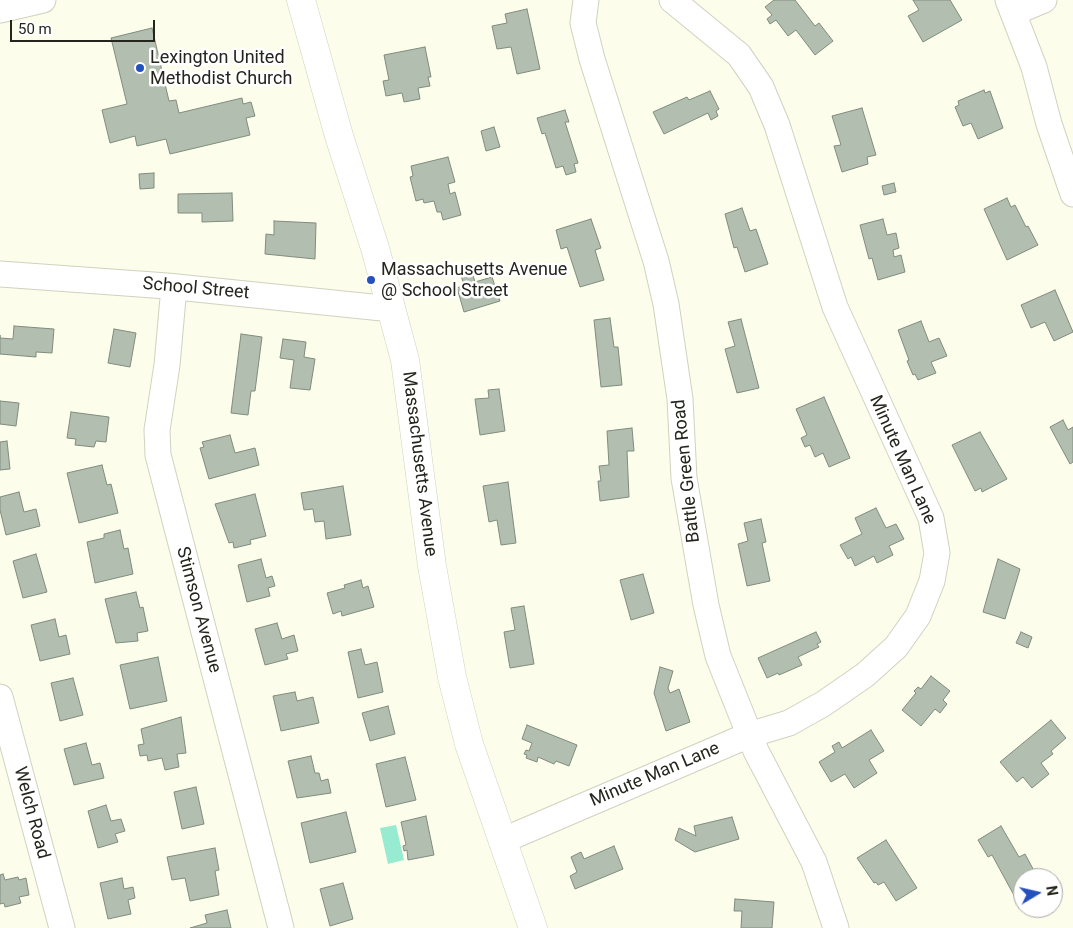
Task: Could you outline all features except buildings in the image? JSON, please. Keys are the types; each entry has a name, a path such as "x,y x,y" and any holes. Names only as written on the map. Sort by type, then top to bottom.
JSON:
{"main road":[{"name":"Massachusetts Avenue","path":"301,0 339,136 392,309 405,360 432,566 452,677 469,744 504,840 533,928"}],"street":[{"path":"0,10 43,0"},
{"name":"Battle Green Road","path":"586,0 583,23 592,59 656,261 666,304 680,399 684,478 706,605 718,656 749,735 814,862 836,928"},
{"name":"Minute Man Lane","path":"504,840 749,735 789,722 823,704 865,675 896,647 918,616 932,581 937,554 931,518 835,307 777,125 761,87 739,55 672,0"},
{"path":"1044,0 1011,7 1034,67 1049,124 1073,194"},
{"name":"School Street","path":"0,274 174,287 392,309"},
{"name":"Stimson Avenue","path":"174,287 167,365 157,430 158,455 281,928"},
{"name":"Welch Road","path":"0,697 62,928"}],"water":[{"path":"396,825 404,860 388,864 380,828"}],"place":[{"name":"Lexington United Methodist Church","path":"140,68"},
{"name":"Massachusetts Avenue @ School Street","path":"371,280"}]}
